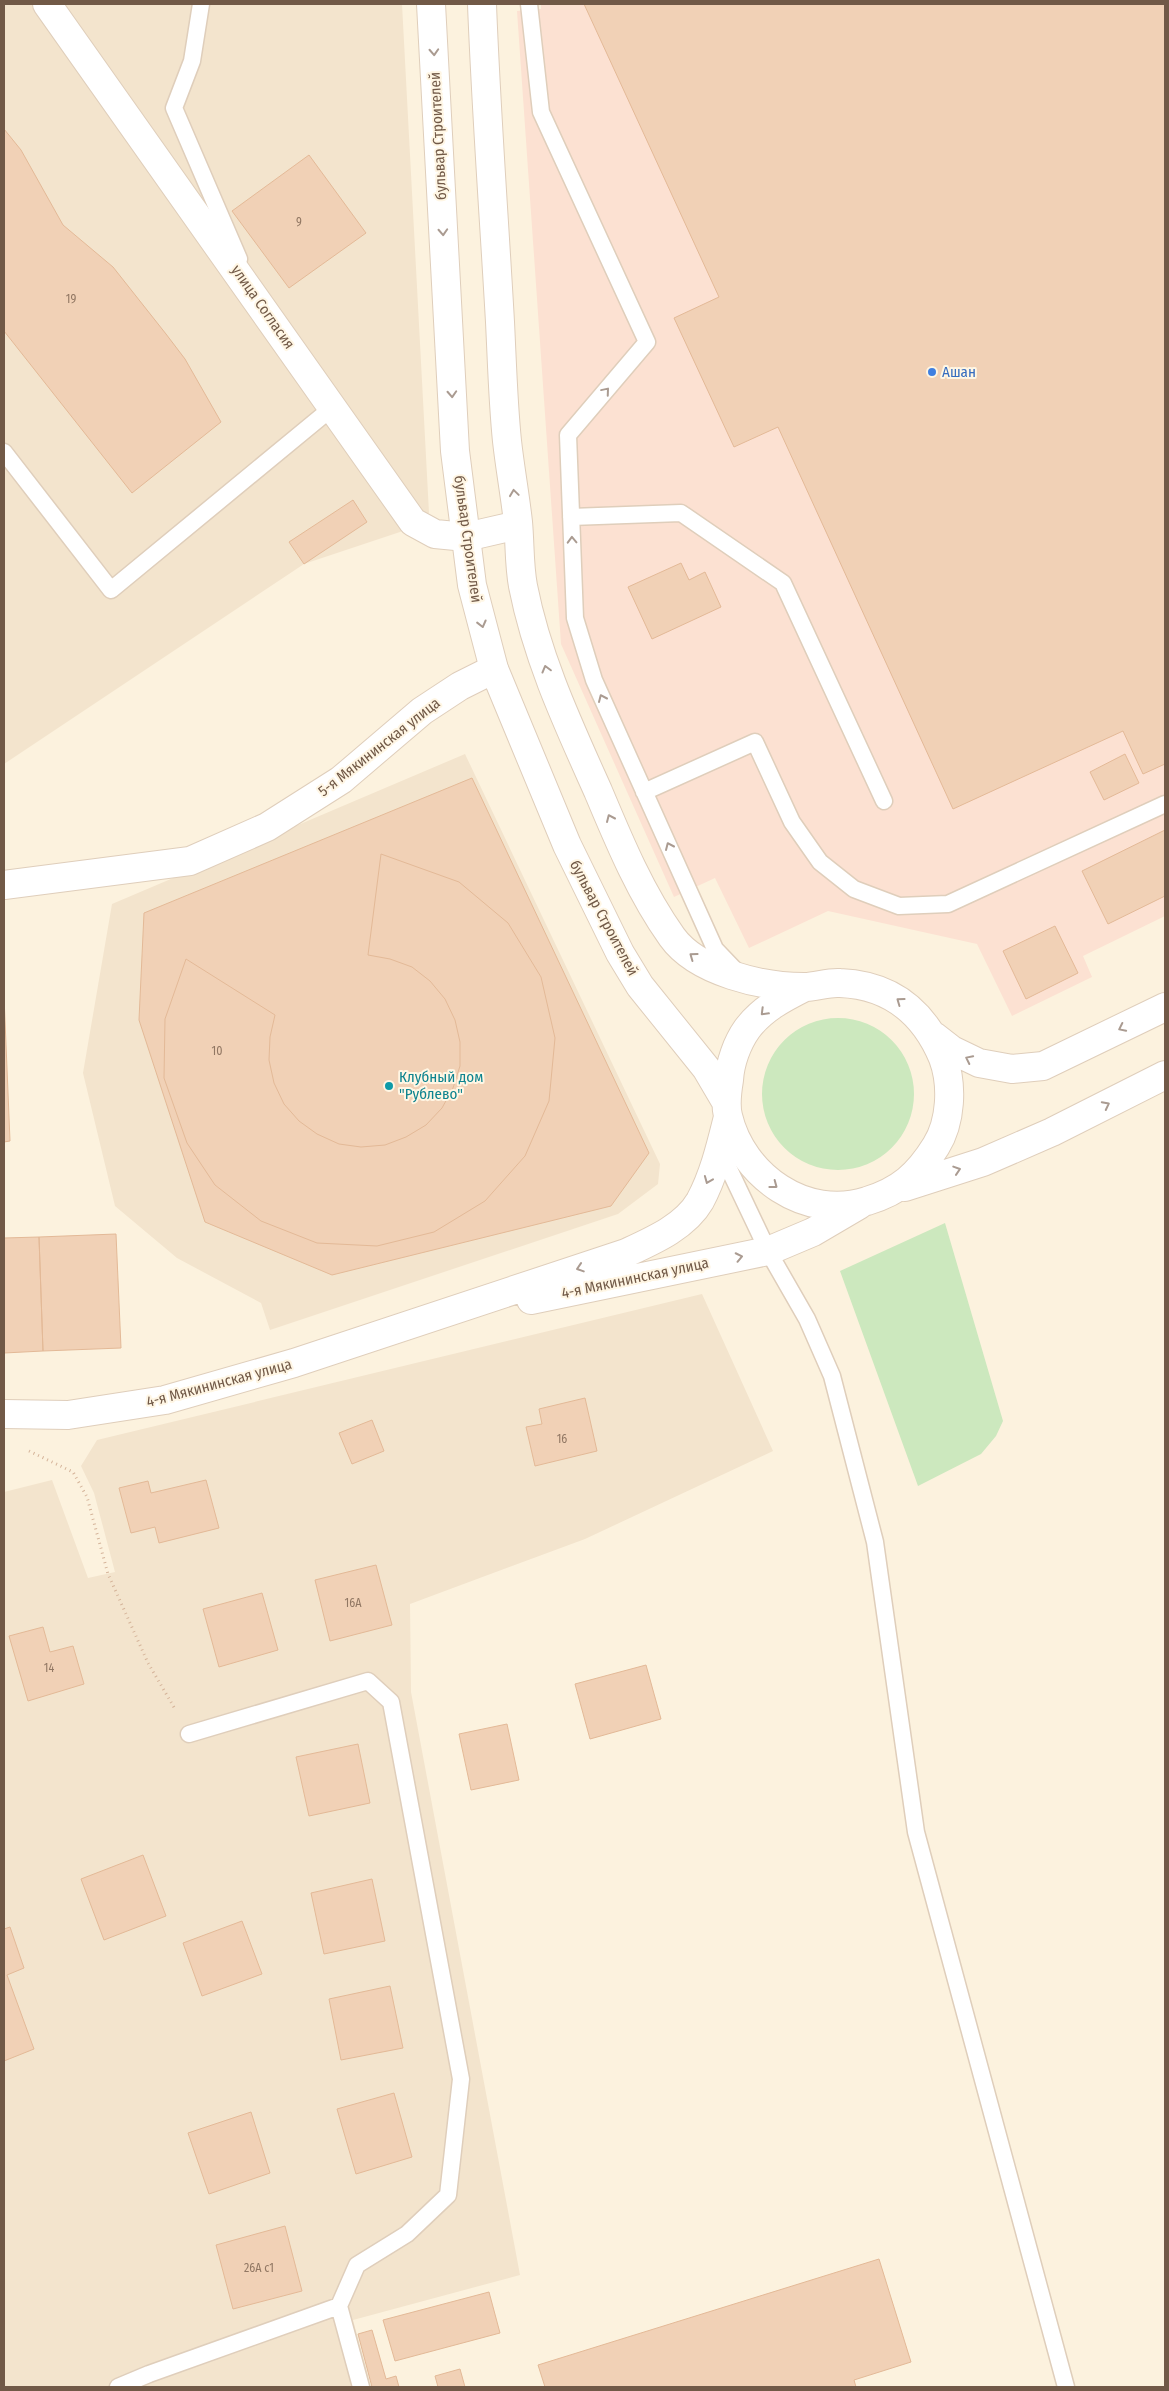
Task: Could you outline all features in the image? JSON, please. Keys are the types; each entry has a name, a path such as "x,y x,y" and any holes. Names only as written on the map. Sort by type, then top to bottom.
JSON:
{"street":[{"name":"улица Согласия","path":"47,4 254,294 413,522 435,534 466,537 518,525"},
{"name":"бульвар Строителей","path":"431,4 455,450 472,585 494,669 566,845 620,953 640,986 706,1068 727,1110 738,1145 755,1169 777,1188 804,1200 832,1206 862,1203 894,1191 922,1168 941,1138 949,1104 947,1069 934,1036 915,1013 892,996 864,985 834,982 805,987 746,980 694,959 675,942 647,898 550,683 523,584 507,438 482,4"},
{"name":"5-я Мякининская улица","path":"4,885 190,861 268,827 340,780 422,711 460,686 494,669"},
{"name":"бульвар Строителей","path":"727,1110 730,1065 746,1031 772,1004 805,987"},
{"path":"934,1036 952,1050 979,1063 1012,1069 1043,1066 1165,1006"},
{"path":"894,1191 983,1162 1052,1132 1165,1075"},
{"name":"4-я Мякининская улица","path":"4,1414 68,1415 165,1400 294,1363 626,1253 657,1239 681,1221 699,1202 720,1150 727,1110"},
{"name":"4-я Мякининская улица","path":"400,1327 768,1251 813,1232 862,1203"}],"lane":[{"path":"202,4 192,61 174,108 254,294"},
{"path":"529,4 542,112 647,342 568,435 575,618 594,680 715,949 746,980"},
{"path":"4,452 112,590 333,407"},
{"path":"571,518 681,513 783,583 884,801"},
{"path":"644,792 755,742 792,822 820,862 854,889 899,906 948,904 1165,804"},
{"path":"720,1150 768,1251 808,1319 832,1376 875,1542 916,1832 1066,2387"},
{"path":"189,1734 368,1681 390,1702 460,2079 448,2195 407,2234 357,2265 339,2306 361,2387"},
{"path":"118,2387 149,2374 339,2306"}],"path":[{"path":"23,1448 73,1472 87,1497 108,1574 148,1663 189,1734"}],"shaded area":[{"path":"4,4 402,4 429,513 400,532 304,564 4,764"},
{"path":"541,4 1165,4 1165,916 1083,956 1092,977 1012,1016 977,944 828,911 749,948 715,878 674,897 561,644 517,11 541,9"},
{"name":"Клубный дом \"Рублево\"","path":"465,754 660,1164 658,1184 618,1214 270,1330 261,1303 177,1258 115,1206 83,1073 112,904"},
{"path":"702,1294 773,1451 585,1539 410,1604 411,1692 520,2275 353,2320 371,2387 4,2387 4,1492 52,1480 88,1578 115,1572 94,1493 81,1466 97,1440"}],"green space":[{"path":"838,1018 867,1024 880,1031 891,1041 901,1052 908,1065 914,1094 908,1123 901,1136 891,1147 880,1157 867,1164 838,1170 809,1164 796,1157 785,1147 775,1136 768,1123 762,1094 768,1065 775,1052 785,1041 796,1031 809,1024"},
{"path":"945,1223 1003,1421 996,1436 981,1454 918,1486 840,1271"}],"building":[{"name":"Ашан","path":"584,4 1165,4 1165,764 1143,774 1123,731 953,809 778,427 734,447 674,318 719,297"},
{"path":"4,129 21,150 63,225 113,267 185,359 221,422 132,493 4,331"},
{"path":"309,155 366,233 289,288 232,211"},
{"path":"353,500 367,522 304,564 289,542"},
{"path":"681,563 689,580 705,572 721,607 652,639 628,587"},
{"path":"1125,754 1139,783 1104,800 1090,772"},
{"name":"Клубный дом \"Рублево\"","path":"472,778 649,1153 611,1206 332,1275 205,1222 139,1020 144,913"},
{"path":"1165,830 1165,896 1108,924 1082,871"},
{"path":"381,854 459,882 508,923 541,977 555,1038 549,1101 525,1156 485,1201 434,1232 377,1246 317,1243 261,1221 215,1185 187,1143 164,1078 165,1019 186,959 275,1015 270,1037 269,1060 274,1083 284,1104 299,1121 317,1134 339,1144 361,1147 385,1145 406,1137 426,1125 442,1108 453,1088 460,1066 460,1042 455,1020 445,999 430,981 412,967 390,959 368,955"},
{"path":"1055,926 1078,973 1026,999 1003,951"},
{"path":"4,996 10,1141 4,1142"},
{"path":"116,1234 121,1348 43,1351 39,1237"},
{"path":"39,1237 43,1351 4,1353 4,1238"},
{"path":"585,1398 597,1451 535,1466 526,1427 542,1424 539,1409"},
{"path":"372,1420 384,1451 352,1464 339,1433"},
{"path":"206,1480 219,1528 159,1543 155,1527 131,1533 119,1488 148,1481 151,1493"},
{"path":"376,1565 392,1625 330,1641 315,1580"},
{"path":"262,1593 278,1650 219,1667 203,1609"},
{"path":"43,1627 50,1652 73,1646 84,1684 28,1701 9,1636"},
{"path":"646,1665 661,1719 590,1739 575,1684"},
{"path":"507,1724 519,1780 471,1790 459,1734"},
{"path":"358,1744 370,1803 309,1816 296,1757"},
{"path":"143,1855 166,1916 104,1940 81,1879"},
{"path":"372,1879 385,1941 324,1954 311,1893"},
{"path":"242,1921 262,1974 202,1996 183,1943"},
{"path":"10,1927 24,1968 7,1975 34,2049 4,2061 4,1929"},
{"path":"390,1986 403,2048 341,2060 329,1999"},
{"path":"394,2093 412,2157 356,2174 337,2109"},
{"path":"251,2112 270,2173 209,2194 188,2133"},
{"path":"285,2226 302,2291 233,2309 216,2245"},
{"path":"879,2259 911,2362 854,2380 856,2387 545,2387 538,2365"},
{"path":"489,2292 500,2333 395,2361 383,2320"},
{"path":"372,2330 386,2379 396,2376 399,2387 372,2387 358,2334"},
{"path":"460,2369 465,2387 438,2387 435,2376"}],"place":[{"name":"Ашан","path":"932,372"},
{"name":"Клубный дом \"Рублево\"","path":"389,1086"}]}
